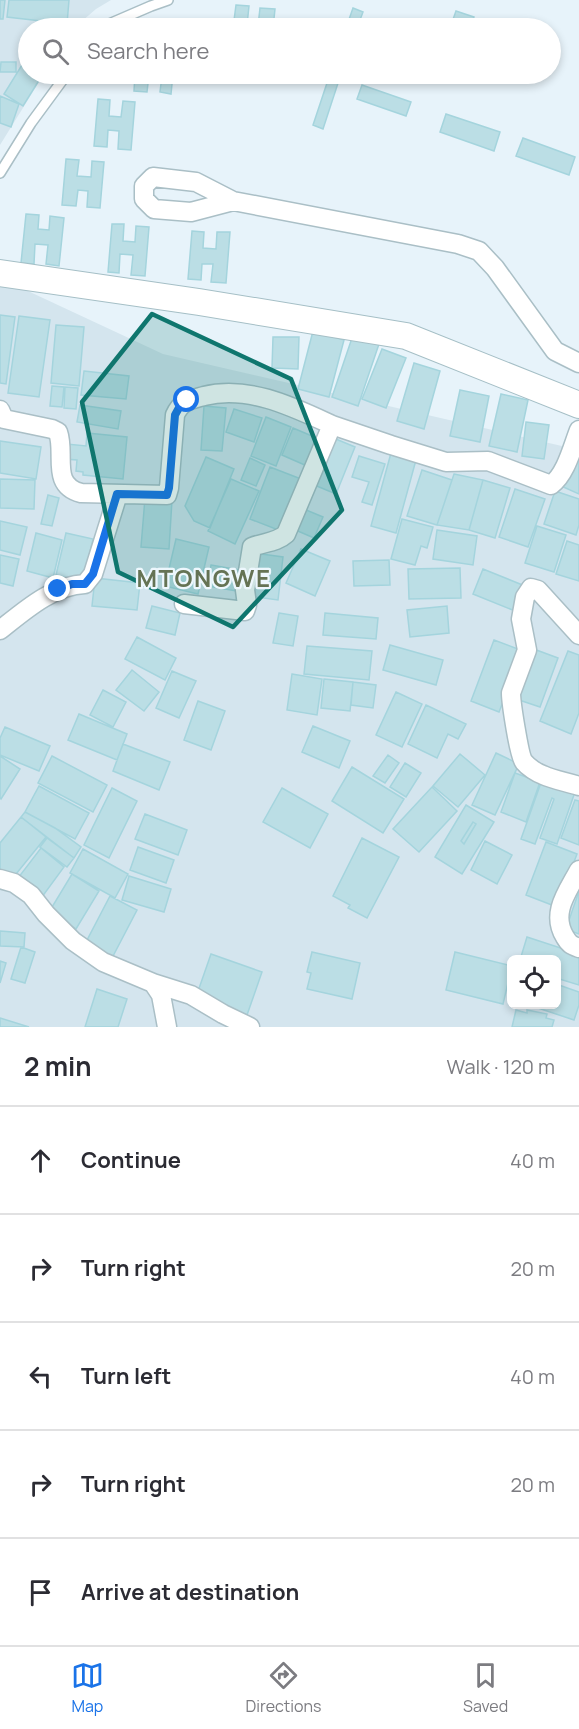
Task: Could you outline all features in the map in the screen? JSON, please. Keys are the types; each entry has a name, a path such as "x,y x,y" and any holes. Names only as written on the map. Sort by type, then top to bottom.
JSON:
{"street":[{"path":"233,201 458,244 479,251 495,268 555,351 579,363"},
{"path":"0,273 199,302 406,336 579,405"},
{"path":"0,410 4,419 58,432 62,476 67,487 81,493 167,495 175,415 187,400 220,393 252,395 277,402 391,446 446,462 488,461 550,485 557,481 579,430"},
{"path":"183,604 245,611 247,605 245,590 252,547 270,543 286,534 332,425"},
{"path":"0,630 58,589 72,584 85,584 93,574 117,494"},
{"path":"579,635 538,590 531,588 525,597 521,620 527,650 511,693 513,716 523,761 542,775 579,786"},
{"path":"579,870 560,908 558,918 559,928 570,945 579,948"},
{"path":"0,879 14,883 31,895 73,941 103,962 153,983 191,994 223,1014 250,1027"},
{"path":"153,983 161,995 167,1027"}],"lane":[{"path":"123,18 168,0"},
{"path":"0,173 60,84"}],"highlighted area":[{"path":"152,314 291,379 342,510 233,627 118,572 82,402"}],"shaded area":[{"path":"0,0 111,0 86,18 18,18 18,84 38,84 0,145"},
{"path":"0,278 163,354 579,450 579,1027 0,1027"}],"building":[{"path":"0,0 5,0 3,19 0,19"},
{"path":"9,0 69,0 68,18 7,17"},
{"path":"236,5 249,6 248,18 234,18"},
{"path":"260,8 275,9 274,18 259,18"},
{"path":"353,8 363,12 361,18 350,18"},
{"path":"456,11 474,17 474,18 454,18"},
{"path":"1,62 16,62 16,72 0,72"},
{"path":"18,71 18,84 37,84 23,106 4,94"},
{"path":"134,84 148,84 147,92 134,91"},
{"path":"161,84 172,84 171,94 160,92"},
{"path":"327,84 338,84 323,129 313,125"},
{"path":"362,85 411,102 406,116 357,99"},
{"path":"0,96 19,104 11,127 0,123"},
{"path":"98,99 110,100 109,116 121,117 123,101 135,102 131,150 118,149 119,131 108,130 107,147 94,146"},
{"path":"446,114 500,132 494,151 440,132"},
{"path":"523,138 575,157 569,175 516,156"},
{"path":"66,159 79,160 77,176 91,177 92,161 104,162 100,208 87,207 88,191 78,190 76,206 62,205"},
{"path":"26,214 39,215 38,229 49,230 50,216 64,218 59,266 46,264 48,245 35,244 34,264 21,263"},
{"path":"112,224 124,224 123,241 135,242 136,226 149,227 145,276 131,275 133,255 120,254 119,273 108,272"},
{"path":"192,231 204,232 203,248 216,249 217,232 230,232 226,283 211,282 213,264 202,264 201,280 188,279"},
{"path":"0,315 15,317 6,384 0,383"},
{"path":"19,316 50,320 39,397 8,393"},
{"path":"56,325 84,327 79,386 51,383"},
{"path":"313,331 344,340 329,397 298,389"},
{"path":"353,335 379,344 358,406 332,397"},
{"path":"273,337 299,337 298,369 272,368"},
{"path":"382,349 406,358 386,408 362,399"},
{"path":"414,363 440,371 424,429 397,421"},
{"path":"84,371 129,376 126,399 81,395"},
{"path":"52,386 64,387 62,407 50,406"},
{"path":"65,387 78,388 76,409 64,408"},
{"path":"460,390 489,396 480,442 450,436"},
{"path":"501,394 528,400 517,452 489,446"},
{"path":"80,405 121,411 118,429 77,422"},
{"path":"204,406 226,408 222,451 201,450"},
{"path":"234,409 262,418 254,442 226,432"},
{"path":"266,417 291,427 276,466 251,456"},
{"path":"526,422 549,425 544,459 522,456"},
{"path":"293,428 319,439 307,466 282,455"},
{"path":"87,433 127,437 123,479 83,475 83,472 76,471 77,460 65,459 67,444 86,446"},
{"path":"331,437 355,447 336,494 312,484"},
{"path":"579,437 579,494 559,485"},
{"path":"0,441 41,447 36,479 0,473"},
{"path":"391,453 416,460 396,533 371,526"},
{"path":"359,456 385,464 372,505 362,502 369,482 352,477"},
{"path":"206,457 234,469 210,528 194,521 185,506"},
{"path":"250,458 265,465 256,486 241,480"},
{"path":"270,467 301,479 281,531 250,519"},
{"path":"422,470 452,480 437,525 407,516"},
{"path":"454,474 483,480 469,530 437,525"},
{"path":"0,479 35,480 34,509 0,508"},
{"path":"231,479 259,491 235,544 208,531"},
{"path":"483,480 510,488 495,538 469,530"},
{"path":"515,489 545,499 528,547 499,537"},
{"path":"555,491 579,499 579,525 576,535 544,524"},
{"path":"48,495 59,498 52,526 41,524"},
{"path":"145,498 172,500 169,549 141,547"},
{"path":"299,507 323,517 314,538 291,528"},
{"path":"402,519 433,527 427,548 421,546 415,565 391,559"},
{"path":"0,521 27,527 20,555 0,550"},
{"path":"537,526 566,535 554,572 525,563"},
{"path":"437,530 477,536 473,565 433,559"},
{"path":"36,533 62,540 53,578 27,571"},
{"path":"66,533 93,539 83,582 56,575"},
{"path":"176,539 209,547 198,594 165,586"},
{"path":"567,541 579,545 579,581 556,574"},
{"path":"301,549 330,561 315,596 286,583"},
{"path":"254,553 283,557 278,600 249,596"},
{"path":"0,555 19,559 13,586 0,583"},
{"path":"389,560 390,585 354,586 353,561"},
{"path":"211,565 240,570 236,591 207,586"},
{"path":"460,568 461,598 409,599 408,569"},
{"path":"483,569 525,586 515,611 473,594"},
{"path":"95,578 140,583 137,610 92,606"},
{"path":"152,606 180,613 175,635 146,628"},
{"path":"447,606 449,633 410,637 407,610"},
{"path":"279,613 298,616 293,646 273,643"},
{"path":"325,613 378,618 376,639 323,635"},
{"path":"137,637 176,658 165,680 125,659"},
{"path":"494,640 523,651 499,712 471,701"},
{"path":"390,645 443,660 436,685 383,670"},
{"path":"307,646 372,651 369,680 304,674"},
{"path":"531,648 558,658 540,707 513,698"},
{"path":"568,651 579,655 579,713 571,734 540,721"},
{"path":"132,670 159,692 144,711 116,690"},
{"path":"172,671 196,681 179,718 156,708"},
{"path":"292,674 322,679 317,715 287,710"},
{"path":"324,679 353,682 350,711 321,708"},
{"path":"353,682 376,685 373,708 351,705"},
{"path":"103,690 126,702 113,727 90,715"},
{"path":"396,692 422,704 402,747 376,735"},
{"path":"198,701 225,711 211,750 184,740"},
{"path":"426,705 466,724 458,739 448,734 437,758 408,744"},
{"path":"79,714 127,734 117,760 68,740"},
{"path":"313,726 350,741 339,768 302,752"},
{"path":"5,727 50,746 39,771 0,755 0,738"},
{"path":"123,744 170,762 159,790 113,771"},
{"path":"496,753 519,764 495,815 472,805"},
{"path":"460,754 485,775 458,807 433,786"},
{"path":"388,755 399,763 385,783 373,776"},
{"path":"0,756 20,769 1,799 0,798"},
{"path":"52,756 107,785 93,812 38,783"},
{"path":"405,763 421,773 406,797 390,787"},
{"path":"352,767 404,799 383,833 332,801"},
{"path":"515,773 540,782 526,822 501,812"},
{"path":"543,777 576,789 557,844 540,838 554,799 552,798 535,844 521,839"},
{"path":"39,786 89,813 75,839 25,812"},
{"path":"432,787 457,811 419,852 393,829"},
{"path":"112,788 137,801 109,858 84,845"},
{"path":"282,788 328,814 310,848 263,822"},
{"path":"575,800 579,801 579,845 561,838"},
{"path":"466,805 494,822 462,874 435,857","holes":["473,822 476,824 464,844 461,841"]},
{"path":"25,812 55,828 81,847 74,858 21,817"},
{"path":"145,814 187,830 178,855 135,839"},
{"path":"21,817 46,837 12,879 0,869 0,843"},
{"path":"473,822 476,824 464,844 461,841"},
{"path":"47,838 74,858 67,867 40,847"},
{"path":"362,838 399,857 367,918 348,908 350,905 333,896"},
{"path":"485,841 512,855 497,884 471,870"},
{"path":"546,842 577,854 557,907 526,895"},
{"path":"138,847 174,860 166,883 130,870"},
{"path":"41,848 64,867 42,897 18,878"},
{"path":"83,849 128,874 115,898 70,873"},
{"path":"72,874 99,891 76,929 49,912"},
{"path":"129,876 171,889 164,912 122,900"},
{"path":"579,891 579,934 566,929"},
{"path":"110,896 137,910 112,958 85,944"},
{"path":"0,931 25,933 24,947 0,946"},
{"path":"527,937 579,954 579,985 561,980 561,955 522,955"},
{"path":"21,947 35,952 25,983 11,979"},
{"path":"312,952 360,963 352,999 307,989 311,973 307,972"},
{"path":"455,952 507,965 507,987 503,1004 446,990"},
{"path":"211,954 262,972 247,1015 196,997"},
{"path":"0,961 6,963 0,983"},
{"path":"561,986 579,992 579,1005 574,1020 541,1009 561,1009"},
{"path":"97,989 127,999 118,1027 85,1027"},
{"path":"516,1010 547,1014 546,1018 554,1020 552,1027 512,1027"},
{"path":"0,1018 29,1027 0,1027"}],"district":[{"name":"MTONGWE","path":"204,577"}],"route":[{"path":"58,589 72,584 85,584 93,574 117,494 167,495 175,415 187,400"}]}
